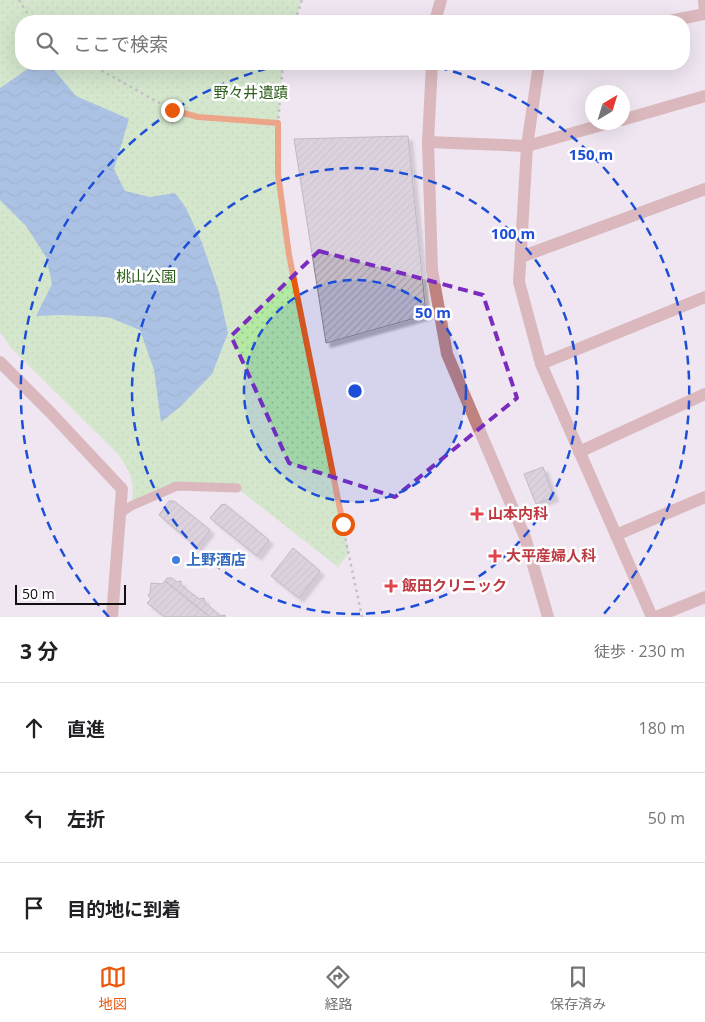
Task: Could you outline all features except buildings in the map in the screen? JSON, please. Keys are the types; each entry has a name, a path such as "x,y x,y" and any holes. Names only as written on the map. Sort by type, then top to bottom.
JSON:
{"street":[{"path":"437,15 441,0"},
{"path":"690,17 705,14 704,0"},
{"path":"432,70 428,142 432,270 447,354 525,537 548,617"},
{"path":"538,70 527,146 519,282 541,364 652,617"},
{"path":"630,118 705,96"},
{"path":"428,142 527,146 585,130"},
{"path":"521,257 705,189"},
{"path":"541,364 705,297"},
{"path":"0,362 122,489 112,617"},
{"path":"579,452 705,394"},
{"path":"616,535 705,497"},
{"path":"656,617 705,597"}],"lane":[{"path":"121,513 131,506 177,486 237,488"}],"path":[{"path":"20,0 29,15"},
{"path":"297,15 302,0"},
{"path":"101,70 172,110 198,117 278,123"},
{"path":"283,70 278,123 278,174 289,255 329,461 362,617"}],"highlighted area":[{"path":"319,251 483,295 517,398 395,497 289,463 231,336"}],"green space":[{"name":"桃山公園","path":"302,0 297,15 15,15 15,70 282,70 278,123 279,174 289,255 349,553 338,567 237,488 177,486 131,506 133,484 118,454 11,348 0,332 0,1"}],"water":[{"path":"26,70 54,70 76,96 129,119 114,169 125,191 150,197 175,193 186,208 202,243 219,292 228,333 212,374 181,406 161,422 154,370 140,330 108,317 36,316 52,284 46,257 26,226 0,200 0,88"}],"place":[{"name":"山本内科","path":"477,514"},
{"name":"大平産婦人科","path":"495,556"},
{"name":"上野酒店","path":"176,560"},
{"name":"飯田クリニック","path":"391,586"}],"route":[{"path":"172,110 198,117 278,123 278,174 289,255 343,524"}],"park label":[{"name":"野々井遺蹟","path":"251,93"}]}
